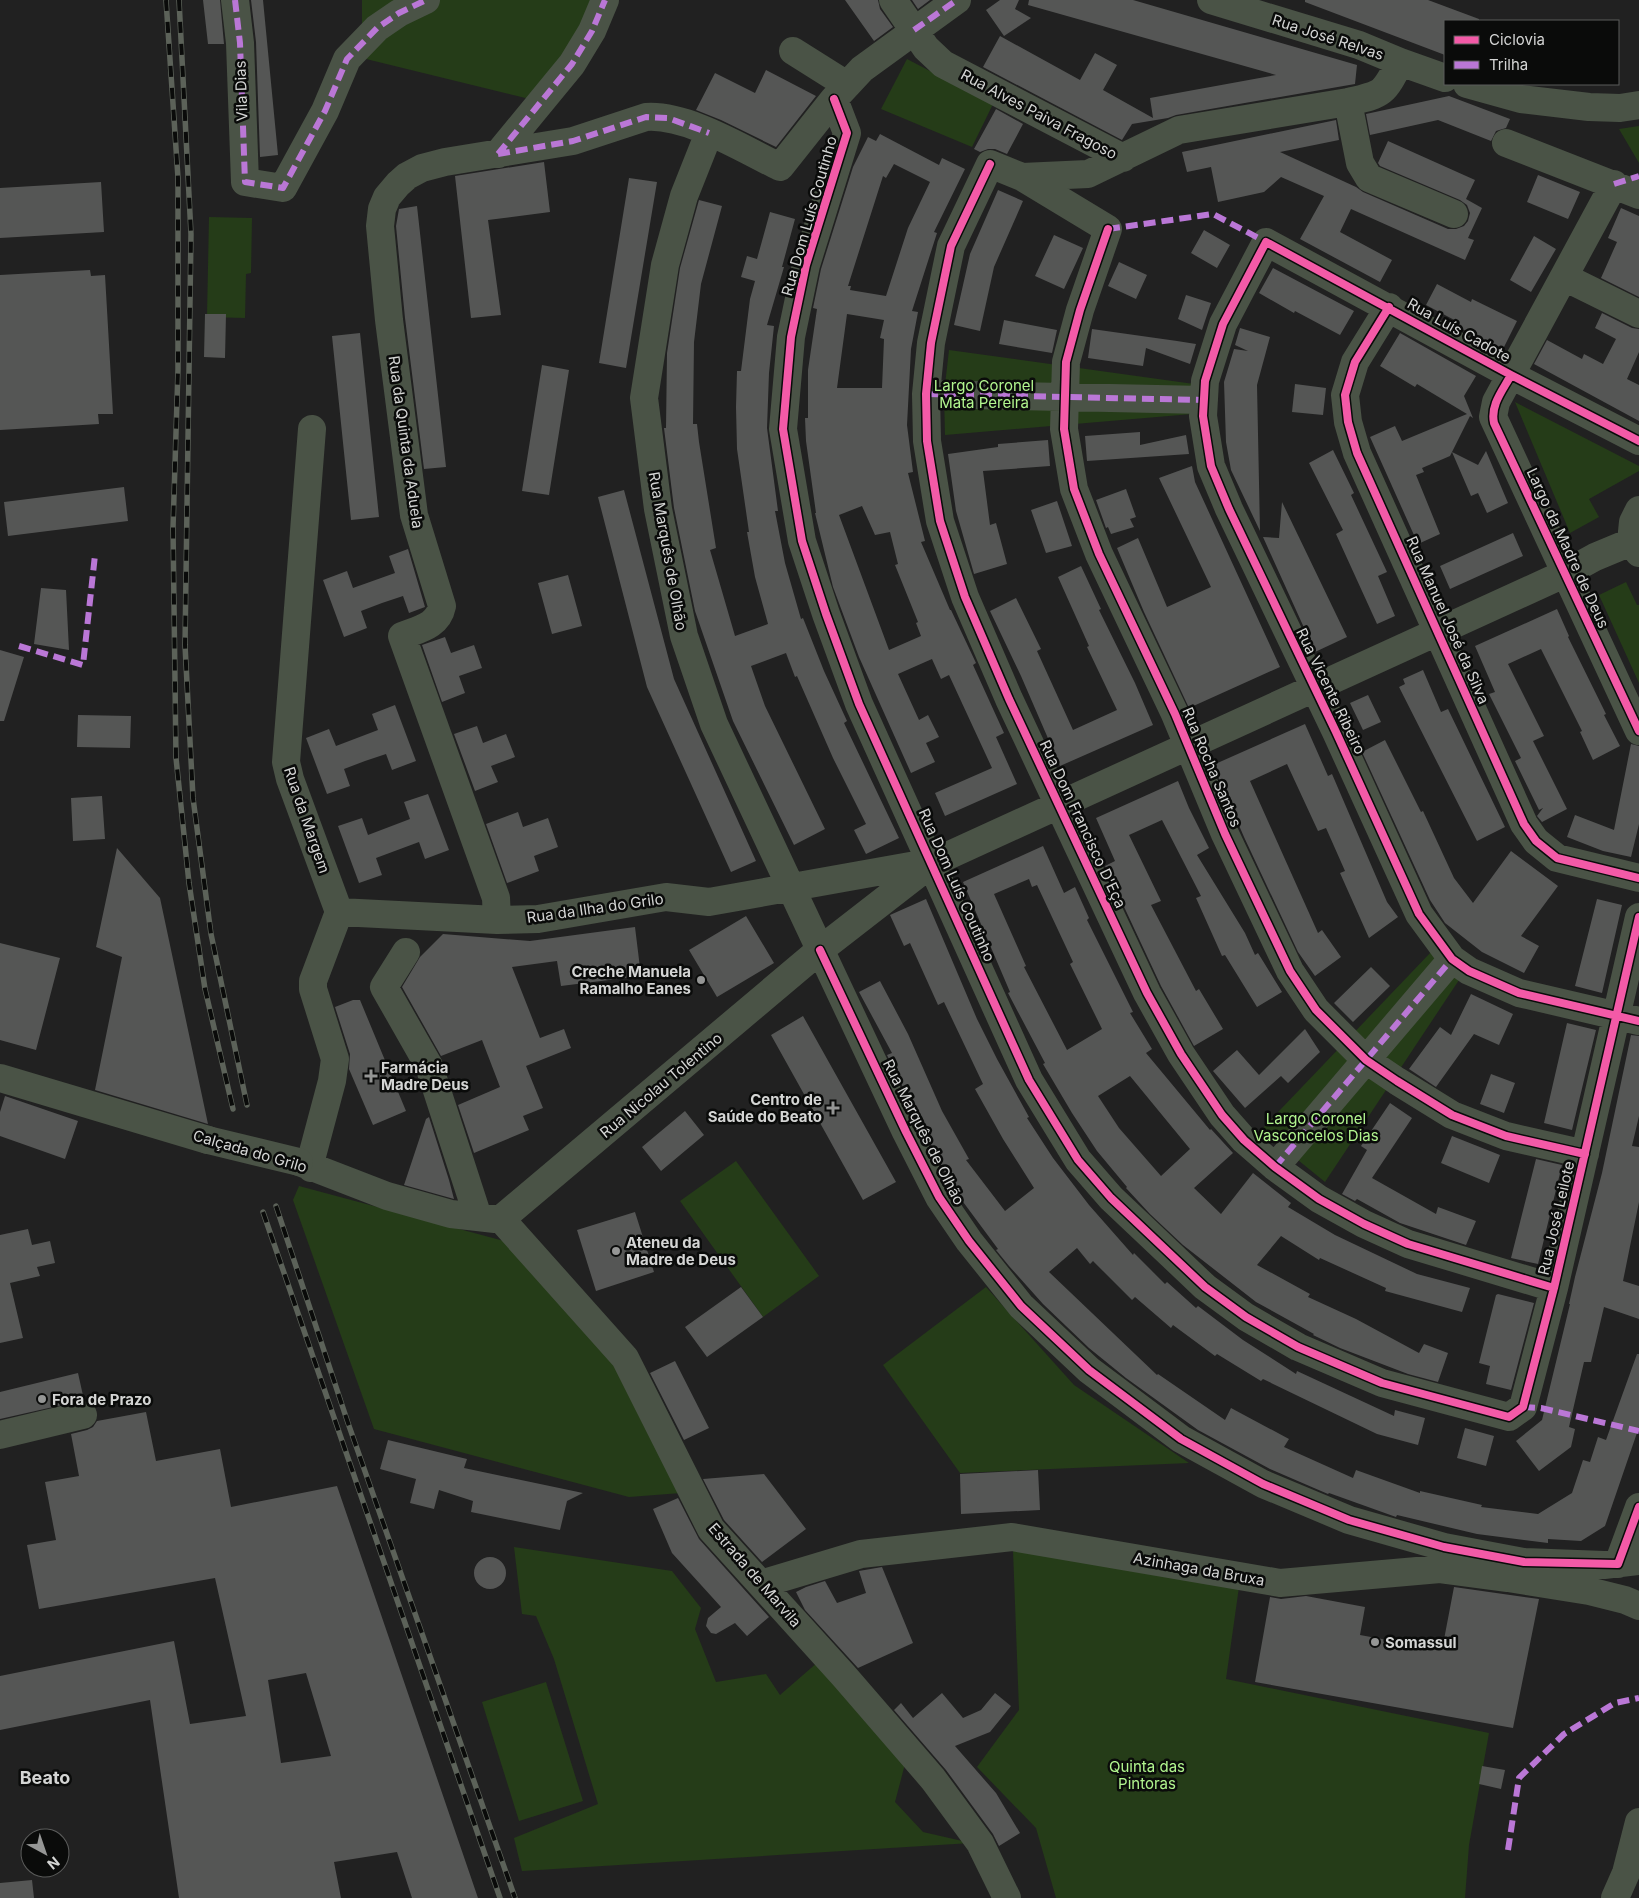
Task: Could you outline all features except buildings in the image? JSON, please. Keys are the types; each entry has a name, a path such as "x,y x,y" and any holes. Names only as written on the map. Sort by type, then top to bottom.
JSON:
{"street":[{"name":"Vila Dias","path":"235,0 240,43 245,182 283,188 325,111 347,59 376,28 426,0"},
{"path":"498,154 572,64 592,31 605,0"},
{"name":"Rua Alves Paiva Fragoso","path":"893,0 932,55 943,64 1123,158 1179,130 1348,102 1378,95 1390,84 1400,62"},
{"path":"498,154 573,141 646,117 668,118 709,133 780,167 862,68 957,0"},
{"name":"Rua José Relvas","path":"1211,0 1359,45 1444,78"},
{"path":"793,51 841,92"},
{"path":"1471,85 1521,99 1620,108 1639,105"},
{"name":"Rua Dom Luís Coutinho","path":"841,92 847,133 806,265 791,338 783,429 802,541 859,704 1029,1080 1074,1152 1111,1198 1205,1287 1246,1316 1298,1347 1382,1383 1509,1417 1522,1407"},
{"path":"1348,102 1360,163 1369,178 1454,214"},
{"name":"Rua Marquês de Olhão","path":"709,133 684,196 665,265 644,398 658,509 684,636 714,724 906,1132 940,1197 969,1241 1021,1306 1090,1370 1181,1439 1263,1484 1442,1558 1524,1562 1628,1563"},
{"path":"1506,143 1639,195"},
{"name":"Rua da Quinta da Aduela","path":"497,920 496,898 402,636 434,622 438,618 442,606 414,515 389,320 380,226 382,210 387,197 407,176 422,168 438,164 498,154"},
{"path":"1022,177 1088,174 1123,158"},
{"name":"Rua Dom Francisco D'Eça","path":"1108,229 1022,177 990,164 951,246 931,343 926,394 927,441 940,521 965,597 1009,699 1060,804 1147,993 1181,1054 1222,1115 1244,1140 1275,1167 1319,1199 1364,1224 1408,1244 1554,1288"},
{"name":"Largo da Madre de Deus","path":"1614,184 1511,375 1494,409 1494,423 1639,731"},
{"name":"Rua Rocha Santos","path":"1108,229 1080,310 1066,362 1064,428 1074,489 1099,554 1175,714 1225,834 1290,971 1316,1010 1366,1060 1396,1081 1452,1115 1506,1136 1584,1154"},
{"name":"Rua Luís Cadote","path":"1266,242 1389,307 1511,375 1639,441"},
{"name":"Rua Vicente Ribeiro","path":"1266,242 1223,324 1205,381 1203,416 1211,466 1229,509 1336,732 1419,914 1452,959 1469,971 1519,993 1628,1018"},
{"path":"1564,277 1639,314"},
{"name":"Rua Manuel José da Silva","path":"1389,307 1355,362 1344,395 1348,422 1357,453 1524,824 1536,841 1557,858 1639,878"},
{"path":"926,394 1204,400"},
{"name":"Rua da Margem","path":"312,429 286,762 290,779 339,912"},
{"path":"820,950 932,863 1564,574 1595,557 1635,547 1633,522 1639,510"},
{"name":"Rua da Ilha do Grilo","path":"339,912 497,920 538,919 666,896 709,902 932,863"},
{"path":"305,1165 312,1156 332,1081 335,1060 312,989 312,981 339,912"},
{"name":"Rua José Leilote","path":"1522,1407 1554,1288 1584,1154 1628,1018 1639,918"},
{"name":"Rua Nicolau Tolentino","path":"490,1218 820,950"},
{"path":"406,952 384,986 429,1066 490,1218"},
{"path":"1275,1167 1452,959"},
{"name":"Calçada do Grilo","path":"0,1078 208,1140 305,1165 387,1196 451,1214 490,1218"},
{"name":"Estrada de Marvila","path":"490,1218 625,1358 711,1529 844,1676 933,1779 980,1843 1007,1898"},
{"path":"0,1435 83,1415"},
{"path":"1628,1563 1639,1507"},
{"name":"Azinhaga da Bruxa","path":"761,1584 861,1554 1012,1537 1280,1582 1442,1558 1508,1578 1589,1591 1625,1600 1639,1606"},
{"path":"1615,1898 1626,1873 1639,1822"}],"green space":[{"path":"362,0 616,0 550,104 362,58"},
{"path":"907,59 993,104 972,147 881,109"},
{"path":"1639,126 1639,163 1619,129"},
{"path":"209,217 252,218 251,273 246,274 245,318 207,317"},
{"name":"Largo Coronel Mata Pereira","path":"949,350 1194,384 1192,414 945,435 944,394"},
{"path":"1515,402 1639,466 1639,471 1589,499 1599,517 1570,533"},
{"path":"1626,582 1637,605 1639,605 1639,683 1599,595"},
{"name":"Largo Coronel Vasconcelos Dias","path":"1432,951 1461,977 1325,1182 1261,1130"},
{"path":"736,1161 819,1276 763,1317 680,1201"},
{"path":"299,1186 504,1241 625,1373 681,1493 629,1497 374,1429 293,1200"},
{"path":"986,1287 1074,1385 1189,1463 960,1473 883,1365"},
{"path":"514,1547 672,1571 701,1608 695,1629 716,1682 766,1674 780,1695 818,1662 905,1764 895,1802 923,1832 971,1843 522,1871 514,1838 598,1804 554,1659 536,1616 522,1614"},
{"name":"Quinta das Pintoras","path":"1013,1550 1239,1587 1226,1679 1489,1733 1469,1845 1465,1898 1056,1898 1036,1828 977,1767 1019,1710"},
{"path":"546,1682 583,1801 519,1821 482,1702"}],"railway":[{"path":"166,0 178,178 178,369 173,528 176,758 189,883 205,989 233,1109"},
{"path":"179,0 191,234 185,645 193,798 211,934 247,1105"},
{"path":"276,1206 348,1423 515,1898"},
{"path":"263,1212 500,1898"}],"marked path":[{"path":"235,0 240,43 245,182 283,188 325,111 347,59 377,28 399,13 426,0"},
{"path":"498,154 572,64 592,31 605,0"},
{"path":"914,30 957,0"},
{"path":"498,154 573,141 646,117 668,118 709,133"},
{"path":"1614,184 1639,176"},
{"path":"1108,229 1213,214 1266,242"},
{"path":"926,394 1204,400"},
{"path":"19,646 83,665 95,555"},
{"path":"1275,1167 1452,959"},
{"path":"1523,1407 1541,1408 1639,1431"},
{"path":"1508,1850 1519,1778 1564,1734 1615,1703 1639,1698"}],"cycle path":[{"path":"834,99 847,133 806,265 791,337 783,429 802,541 859,704 1029,1080 1078,1160 1111,1198 1205,1287 1246,1317 1298,1347 1382,1383 1509,1417 1523,1407 1554,1288 1639,917"},
{"path":"990,164 951,246 931,343 926,394 927,441 940,521 965,597 1009,699 1147,993 1181,1054 1222,1115 1244,1140 1275,1167 1319,1199 1364,1224 1408,1244 1554,1288"},
{"path":"1108,229 1080,310 1066,362 1064,429 1074,489 1099,554 1175,714 1225,834 1290,971 1316,1010 1366,1060 1397,1081 1452,1115 1506,1136 1585,1154"},
{"path":"1639,441 1511,375 1266,242 1223,324 1205,381 1203,416 1211,466 1229,509 1336,732 1419,914 1452,959 1469,971 1519,993 1639,1021"},
{"path":"1389,307 1355,362 1345,395 1348,422 1357,453 1524,824 1536,841 1557,858 1639,878"},
{"path":"1511,375 1496,404 1493,416 1494,423 1639,731"},
{"path":"820,950 906,1132 939,1197 969,1241 1021,1306 1089,1370 1181,1439 1263,1484 1349,1520 1444,1547 1524,1562 1618,1564 1639,1507"}],"place":[{"name":"Creche Manuela Ramalho Eanes","path":"701,980"},
{"name":"Farmácia Madre Deus","path":"371,1076"},
{"name":"Centro de Saúde do Beato","path":"833,1108"},
{"name":"Ateneu da Madre de Deus","path":"616,1251"},
{"name":"Fora de Prazo","path":"42,1399"},
{"name":"Somassul","path":"1375,1642"}],"district":[{"name":"Beato","path":"45,1777"}]}
